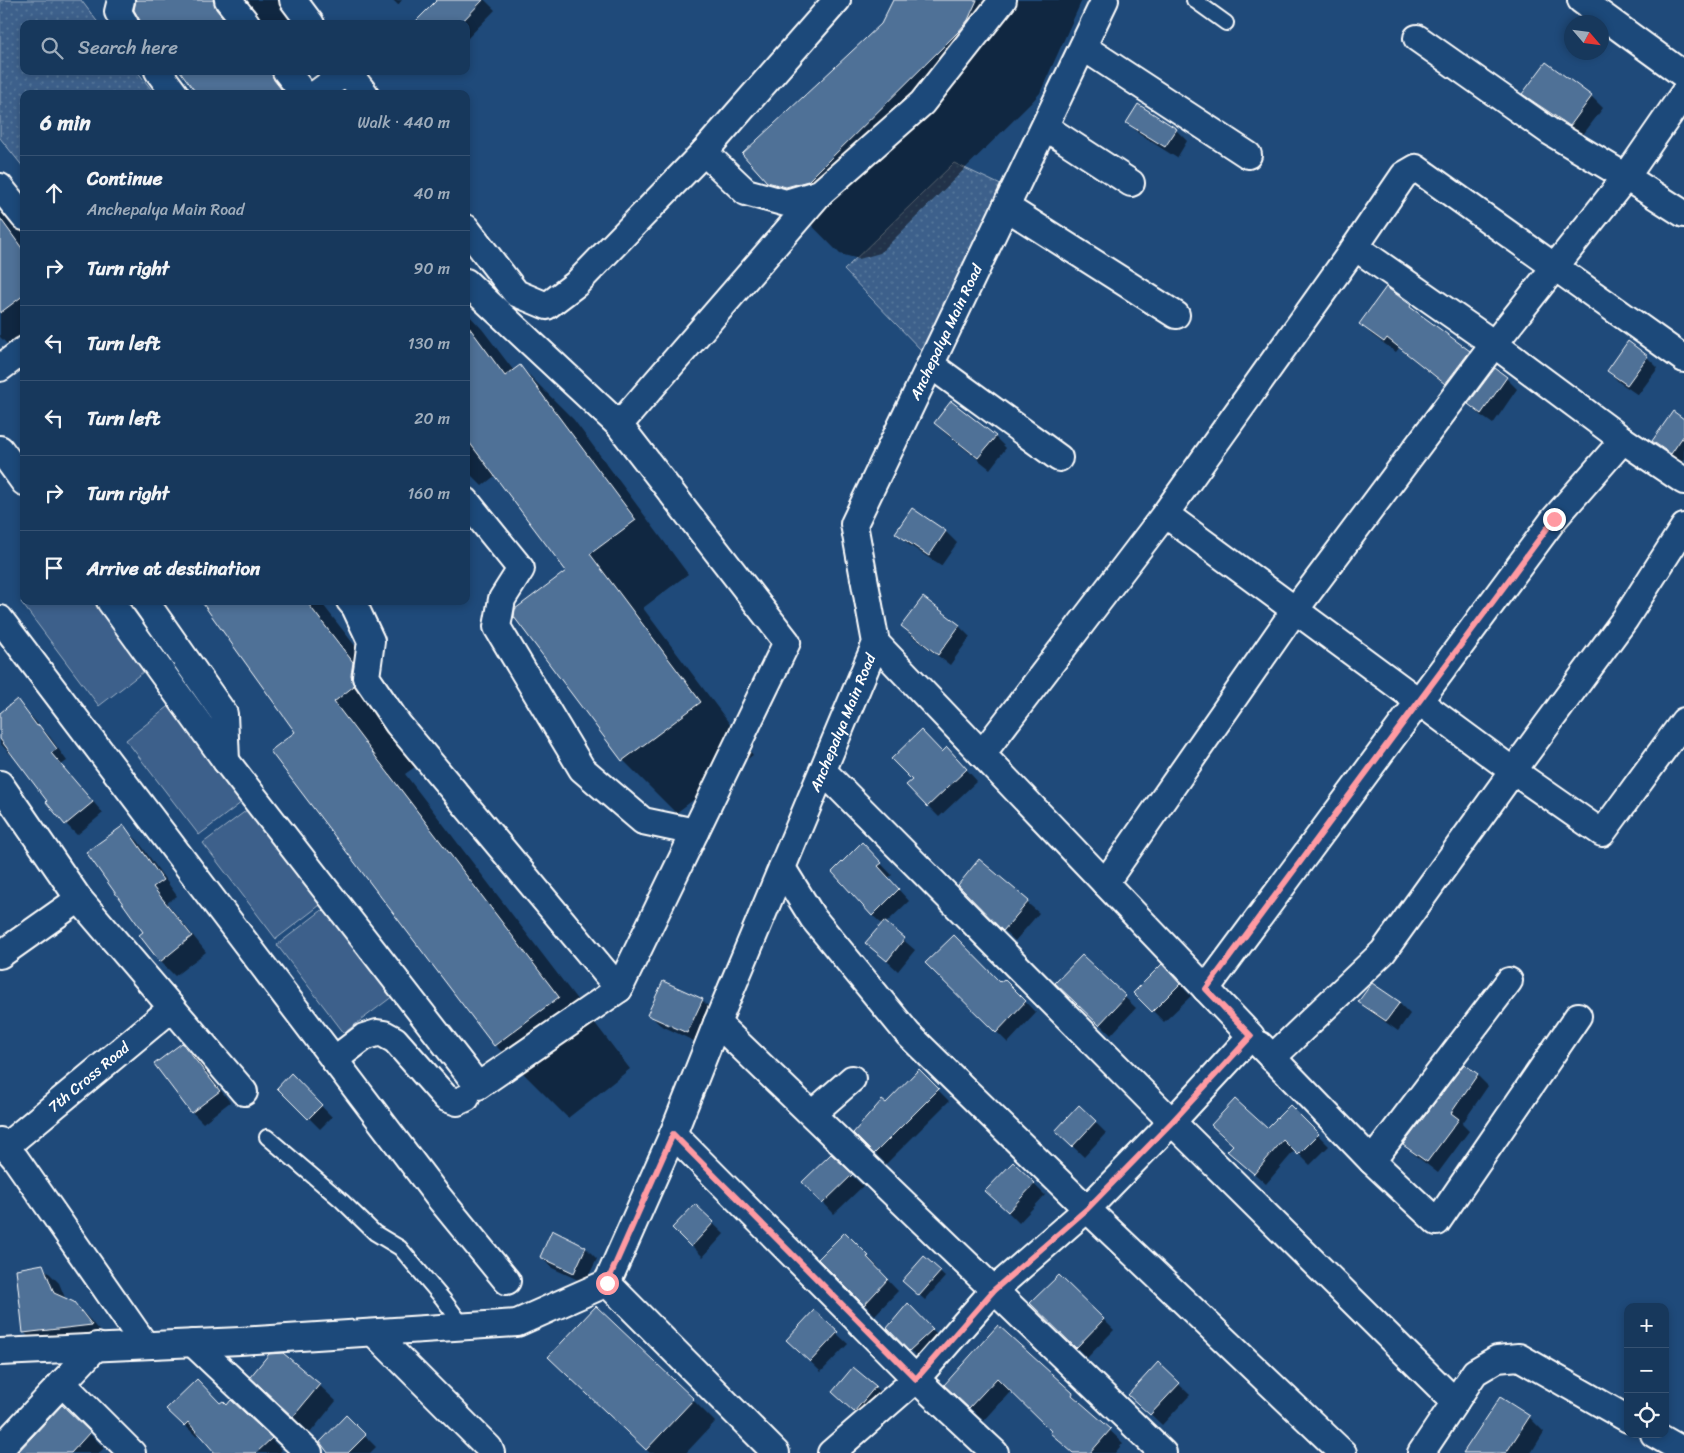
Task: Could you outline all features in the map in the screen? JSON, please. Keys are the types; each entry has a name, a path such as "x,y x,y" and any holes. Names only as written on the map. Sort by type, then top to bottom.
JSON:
{"street":[{"path":"121,0 118,12 123,20"},
{"path":"228,0 244,20"},
{"path":"293,0 308,20"},
{"path":"470,233 516,293 547,306 576,284 704,152 837,0"},
{"path":"619,425 820,193 922,104 1003,0"},
{"name":"Anchepalya Main Road","path":"607,1283 673,1134 717,1023 876,643 854,524 1105,0"},
{"path":"1580,0 1684,75"},
{"path":"1417,38 1549,132 1626,177 1684,214"},
{"path":"1083,47 1248,155"},
{"path":"161,75 172,90"},
{"path":"289,75 301,90"},
{"path":"321,90 342,75"},
{"path":"350,75 361,90"},
{"path":"1105,883 1295,610 1494,344 1626,177 1684,93"},
{"path":"1045,127 1131,183"},
{"path":"704,152 746,192 786,203 820,193"},
{"path":"982,754 1165,514 1404,175 1416,168 1684,359"},
{"path":"0,187 20,212"},
{"path":"1006,207 1176,315"},
{"path":"1355,247 1494,344 1623,440 1684,482"},
{"path":"113,605 226,760 478,1086 619,989 787,642 619,425 470,286"},
{"path":"0,368 20,353"},
{"path":"930,365 1059,458"},
{"path":"1206,989 1554,519 1623,440"},
{"path":"0,450 20,477"},
{"path":"470,506 522,569 502,599 498,627 582,769 643,821 695,832"},
{"path":"1165,514 1418,702 1602,833 1684,721"},
{"path":"1272,1058 1383,952 1625,619 1684,527"},
{"path":"148,605 224,714 226,760"},
{"path":"353,605 371,641 366,677 398,724 619,989"},
{"path":"0,619 436,1194 507,1281"},
{"path":"876,643 1272,1058 1372,1161 1436,1222 1578,1016"},
{"path":"823,771 1172,1122 1455,1402"},
{"path":"0,784 79,899 244,1092"},
{"path":"782,868 813,918 908,1034 1087,1209 1343,1453"},
{"path":"0,955 79,899"},
{"path":"1372,1161 1509,981"},
{"name":"7th Cross Road","path":"3,1144 172,1008"},
{"path":"717,1023 1163,1453"},
{"path":"334,1060 364,1037 377,1033 384,1034 395,1040 446,1098 457,1102 466,1098"},
{"path":"831,1453 916,1379 994,1290 1087,1209 1172,1122 1251,1036"},
{"path":"812,1114 852,1079"},
{"path":"673,1134 916,1379 995,1453"},
{"path":"3,1144 15,1158 145,1345"},
{"path":"0,1352 374,1333 517,1323 607,1283 776,1453"},
{"path":"374,1333 489,1448 491,1453"},
{"path":"193,1343 309,1453"},
{"path":"0,1449 97,1346"},
{"path":"1421,1453 1475,1372 1497,1359 1520,1357 1624,1417"},
{"path":"62,1383 132,1453"},
{"path":"1661,1438 1684,1451"}],"lane":[{"path":"1194,0 1226,23"},
{"path":"267,1137 342,1201 375,1233 400,1248 464,1327"}],"shaded area":[{"path":"0,0 81,0 96,20 20,20 20,75 140,75 152,90 20,90 20,163 0,138"},
{"path":"954,163 1003,186 923,352 844,270"},
{"path":"23,605 107,605 152,665 99,706"},
{"path":"173,703 246,799 199,835 126,740"},
{"path":"251,807 324,902 276,939 203,843"},
{"path":"326,907 393,996 344,1033 277,945"}],"building":[{"path":"136,0 213,0 216,9 225,20 140,20 134,10"},
{"path":"437,0 483,0 464,20 417,20"},
{"path":"893,0 977,0 968,20 959,31 808,181 786,187 767,182 742,154 881,24"},
{"path":"1546,62 1592,96 1570,126 1522,94"},
{"path":"183,75 272,75 282,90 194,90"},
{"path":"1138,104 1177,129 1165,147 1126,123"},
{"path":"0,218 20,246 20,298 0,313"},
{"path":"1386,287 1470,351 1445,384 1387,338 1384,342 1359,324"},
{"path":"470,328 505,376 520,365 636,520 590,554 701,702 622,761 514,617 515,609 566,571 470,443"},
{"path":"1628,341 1648,356 1627,385 1607,371"},
{"path":"1495,368 1507,377 1481,414 1468,404"},
{"path":"951,401 996,436 978,458 934,423"},
{"path":"1673,411 1684,419 1684,435 1671,454 1652,441"},
{"path":"912,508 946,531 929,556 895,533"},
{"path":"923,597 960,625 938,655 901,626"},
{"path":"204,605 309,605 353,662 351,675 354,686 334,702 559,997 494,1046 270,751 295,732"},
{"path":"17,699 57,749 51,753 93,802 65,825 0,739 0,713"},
{"path":"921,730 942,752 947,747 967,769 927,807 906,785 912,780 891,759"},
{"path":"124,825 163,880 153,887 192,936 160,962 139,935 143,932 86,852"},
{"path":"862,842 882,863 878,866 899,889 872,916 832,872"},
{"path":"979,859 1029,901 1003,931 958,885"},
{"path":"884,921 905,938 887,961 865,943"},
{"path":"954,935 1000,982 1004,979 1026,1001 996,1033 925,963"},
{"path":"1082,955 1126,996 1099,1025 1055,983"},
{"path":"1162,964 1180,984 1152,1012 1133,993"},
{"path":"663,981 703,999 687,1033 647,1015"},
{"path":"1372,983 1400,1002 1386,1021 1358,1002"},
{"path":"182,1043 220,1091 191,1113 154,1064"},
{"path":"1464,1064 1478,1074 1451,1113 1459,1119 1427,1162 1403,1145"},
{"path":"919,1069 939,1089 874,1154 853,1133 882,1100 886,1103"},
{"path":"291,1073 322,1105 308,1119 277,1088"},
{"path":"1235,1099 1267,1128 1290,1105 1319,1134 1298,1155 1283,1140 1254,1174 1227,1151 1233,1145 1211,1125"},
{"path":"1079,1105 1096,1121 1072,1147 1055,1131"},
{"path":"831,1154 853,1174 822,1204 802,1182"},
{"path":"1013,1162 1035,1183 1008,1212 985,1191"},
{"path":"695,1204 714,1222 691,1247 672,1228"},
{"path":"552,1230 586,1247 574,1273 540,1257"},
{"path":"845,1232 869,1256 867,1257 888,1279 864,1305 818,1259"},
{"path":"924,1256 941,1271 919,1296 902,1281"},
{"path":"43,1264 54,1293 74,1302 92,1325 23,1333 16,1269"},
{"path":"1059,1275 1104,1319 1076,1348 1030,1303"},
{"path":"908,1303 933,1329 909,1351 887,1328"},
{"path":"596,1306 694,1399 646,1450 548,1357"},
{"path":"814,1310 838,1332 810,1362 786,1340"},
{"path":"998,1325 1111,1429 1090,1453 1073,1453 1050,1433 1051,1431 997,1378 969,1408 944,1385"},
{"path":"283,1353 320,1384 293,1417 250,1377 269,1354"},
{"path":"1158,1362 1180,1383 1150,1415 1128,1395"},
{"path":"853,1367 876,1386 854,1412 832,1392"},
{"path":"197,1379 220,1403 223,1401 227,1405 231,1400 272,1438 256,1453 215,1453 188,1422 184,1426 166,1409"},
{"path":"1500,1397 1530,1416 1506,1453 1463,1453"},
{"path":"62,1405 90,1432 71,1453 17,1453"},
{"path":"346,1415 366,1435 348,1453 328,1453 320,1442"}],"route":[{"path":"607,1283 673,1134 916,1379 994,1290 1087,1209 1172,1122 1251,1036 1206,989 1554,519"}]}
